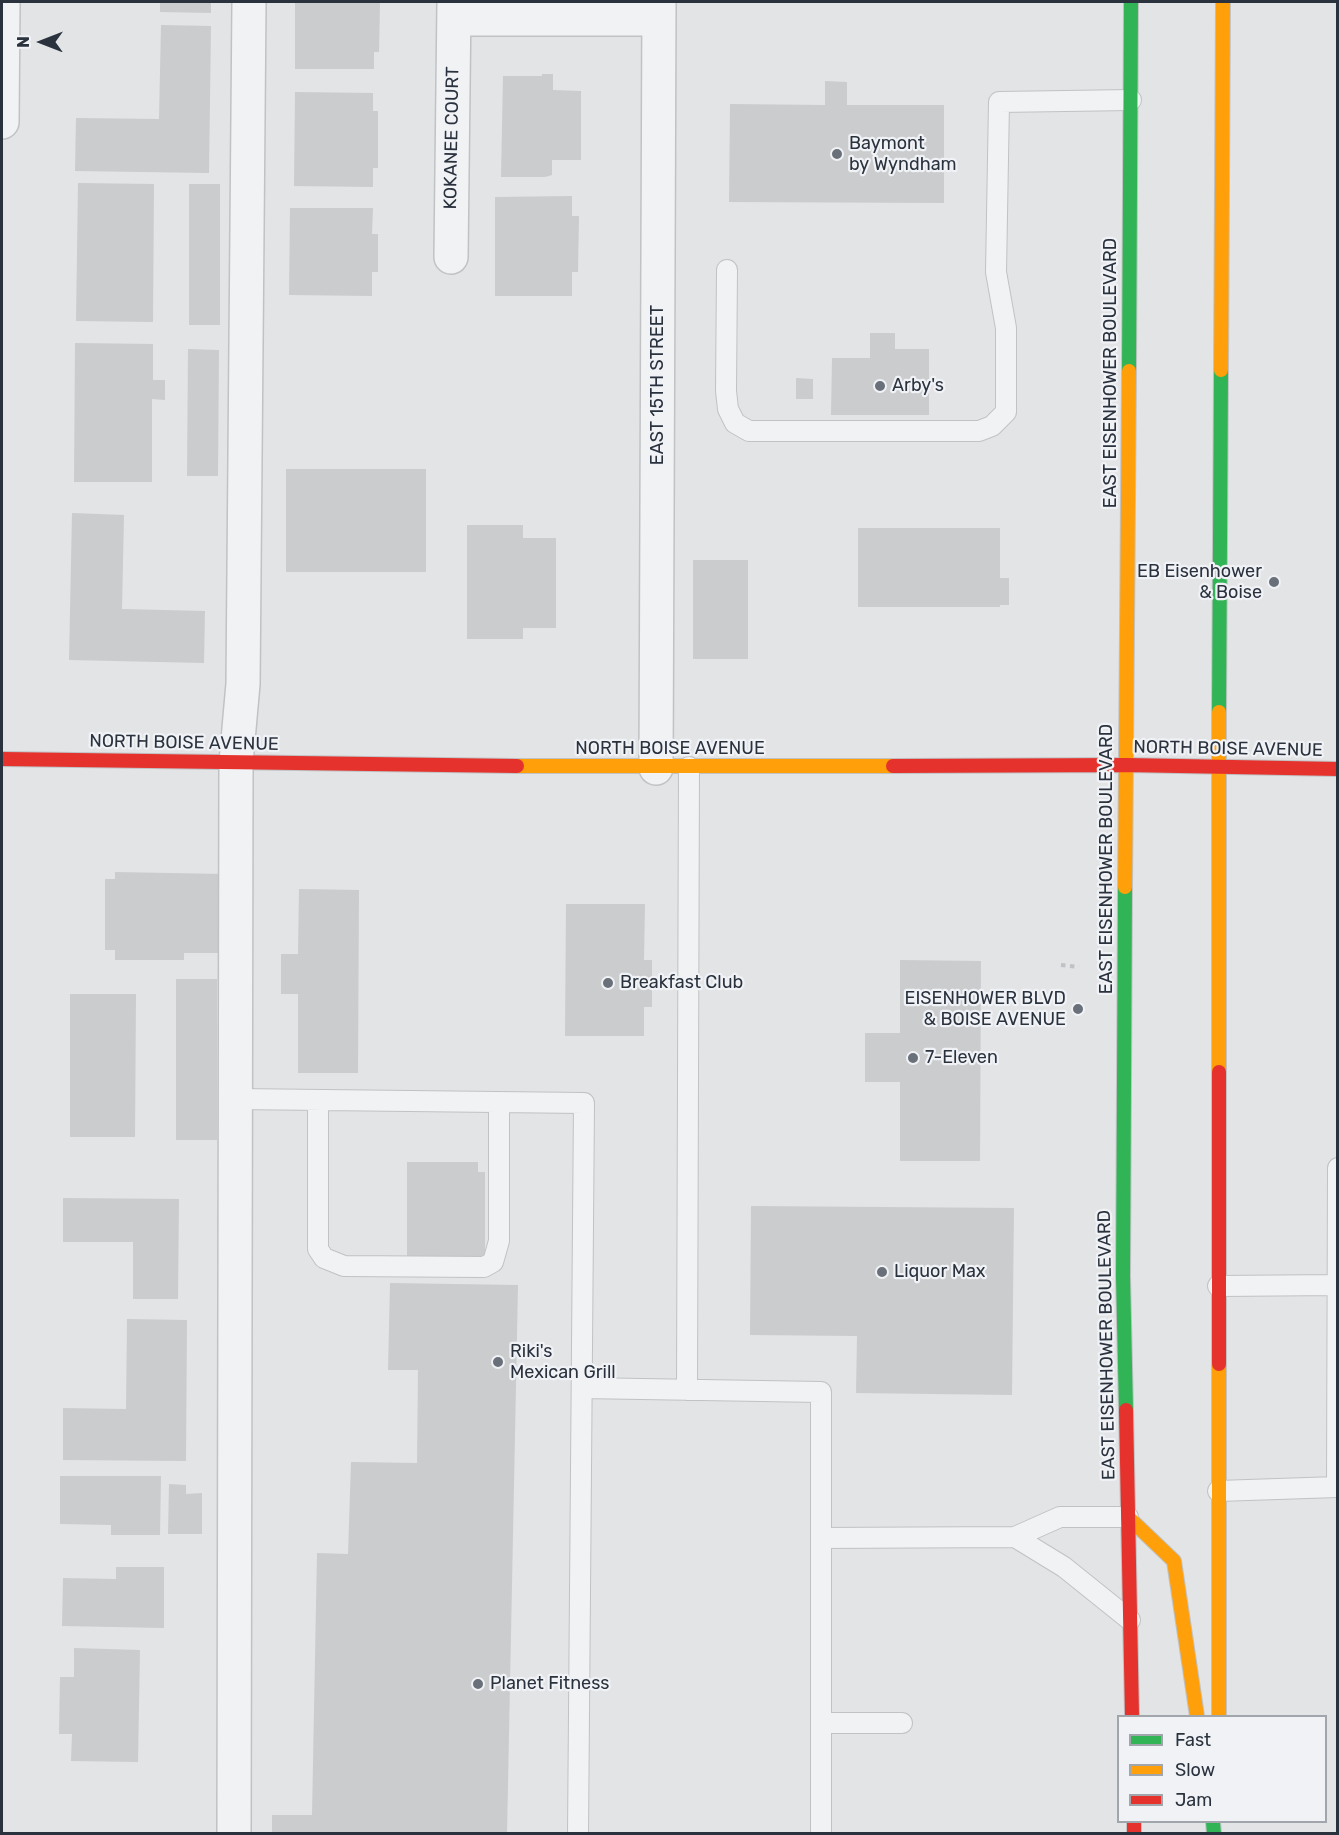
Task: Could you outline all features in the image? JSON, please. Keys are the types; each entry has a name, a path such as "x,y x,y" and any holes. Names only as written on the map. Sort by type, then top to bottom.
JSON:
{"main road":[{"name":"EAST EISENHOWER BOULEVARD","path":"1131,2 1123,1276 1132,1715"},
{"path":"1219,1715 1219,768 1224,2"},
{"name":"NORTH BOISE AVENUE","path":"2,759 656,768 1125,765 1338,769"},
{"path":"1128,1517 1174,1562 1197,1715"}],"street":[{"path":"2,122 3,2"},
{"path":"234,1833 236,762 244,649 249,2"},
{"name":"KOKANEE COURT","path":"451,257 454,10 659,10"},
{"name":"EAST 15TH STREET","path":"656,768 659,10"}],"lane":[{"path":"727,270 726,391 728,409 735,423 749,431 979,431 992,426 1006,412 1006,328 996,272 999,102 1131,100"},
{"path":"687,1390 689,767"},
{"path":"236,1100 584,1103 578,1833"},
{"path":"318,1100 318,1249 332,1264 344,1266 484,1267 493,1262 499,1241 499,1102"},
{"path":"1218,1491 1337,1487 1338,1168"},
{"path":"1218,1286 1337,1285"},
{"path":"582,1388 821,1392 821,1833"},
{"path":"821,1538 1015,1537 1060,1517 1128,1517"},
{"path":"1015,1537 1064,1567 1130,1620"},
{"path":"821,1723 902,1723"}],"path":[{"path":"1061,965 1079,967"}],"building":[{"path":"160,2 211,2 211,13 160,12"},
{"path":"295,2 380,2 379,52 374,52 374,69 295,69"},
{"path":"161,25 211,26 209,173 75,171 76,118 159,119"},
{"path":"542,74 553,74 553,90 581,91 581,160 552,160 552,175 545,177 501,177 503,76 542,76"},
{"name":"Baymont by Wyndham","path":"825,81 847,82 847,105 944,105 944,203 729,202 730,104 825,105"},
{"path":"295,92 373,93 373,111 378,111 378,168 373,168 373,187 294,186"},
{"path":"78,183 154,184 153,322 76,321"},
{"path":"189,184 220,184 220,325 189,325"},
{"path":"572,196 572,216 579,216 578,272 572,272 572,296 495,296 495,197"},
{"path":"290,208 373,208 372,234 378,234 378,272 372,272 372,296 289,295"},
{"name":"Arby's","path":"870,333 895,333 895,349 929,349 929,415 831,415 832,358 870,358"},
{"path":"75,343 153,344 153,380 165,380 165,400 152,399 152,482 74,482"},
{"path":"188,349 219,350 218,476 187,476"},
{"path":"796,378 813,379 813,399 796,399"},
{"path":"286,469 426,469 426,572 286,572"},
{"path":"72,513 124,515 122,609 205,611 204,663 69,660"},
{"path":"467,525 523,525 523,538 556,538 556,628 523,628 523,639 467,639"},
{"path":"858,528 1000,528 1000,578 1009,578 1009,605 1000,605 1000,607 858,607"},
{"path":"693,560 748,560 748,659 693,659"},
{"path":"115,872 224,874 224,953 184,953 184,960 115,960 115,950 105,950 105,879 115,879"},
{"path":"299,889 359,890 358,1073 298,1073 298,994 281,994 281,954 298,954"},
{"name":"Breakfast Club","path":"566,904 645,904 644,960 652,960 652,1007 644,1007 644,1036 565,1036"},
{"path":"900,960 981,961 980,1161 900,1161 900,1082 865,1082 865,1033 900,1033"},
{"path":"176,979 217,979 217,1140 176,1140"},
{"path":"70,994 136,994 135,1137 70,1137"},
{"path":"407,1162 478,1162 478,1172 485,1172 485,1260 407,1260"},
{"path":"63,1198 179,1199 178,1299 133,1299 133,1242 63,1242"},
{"name":"Liquor Max","path":"751,1206 1014,1208 1012,1395 856,1393 857,1336 750,1335"},
{"path":"390,1283 518,1285 507,1834 272,1834 272,1815 312,1815 317,1553 348,1554 351,1462 417,1463 418,1370 388,1370"},
{"path":"127,1319 187,1320 186,1461 63,1460 63,1408 126,1409"},
{"path":"60,1476 161,1476 160,1535 111,1535 111,1525 60,1524"},
{"path":"169,1484 186,1485 186,1494 202,1493 202,1534 168,1534"},
{"path":"116,1567 164,1567 164,1628 62,1626 63,1578 116,1579"},
{"path":"74,1648 140,1650 138,1762 71,1761 72,1734 59,1734 60,1677 74,1677"}],"traffic: fast":[{"path":"1129,371 1131,2"},
{"path":"1219,712 1221,370"},
{"path":"1125,887 1123,1276 1126,1410"},
{"path":"1213,1823 1214,1834"}],"traffic: slow":[{"path":"1221,370 1223,2"},
{"path":"1125,887 1129,371"},
{"path":"1219,712 1219,1072"},
{"path":"517,766 893,766"},
{"path":"1219,1364 1219,1715"},
{"path":"1128,1517 1174,1561 1197,1715"}],"traffic: jam":[{"path":"2,759 517,766"},
{"path":"893,766 1126,765 1338,769"},
{"path":"1219,1072 1219,1364"},
{"path":"1126,1410 1132,1715"},
{"path":"1134,1823 1134,1834"}],"place":[{"name":"Baymont by Wyndham","path":"837,154"},
{"name":"Arby's","path":"880,386"},
{"name":"EB Eisenhower & Boise","path":"1274,582"},
{"name":"Breakfast Club","path":"608,983"},
{"name":"EISENHOWER BLVD & BOISE AVENUE","path":"1078,1009"},
{"name":"7-Eleven","path":"913,1058"},
{"name":"Liquor Max","path":"882,1272"},
{"name":"Riki's Mexican Grill","path":"498,1362"},
{"name":"Planet Fitness","path":"478,1684"}]}
